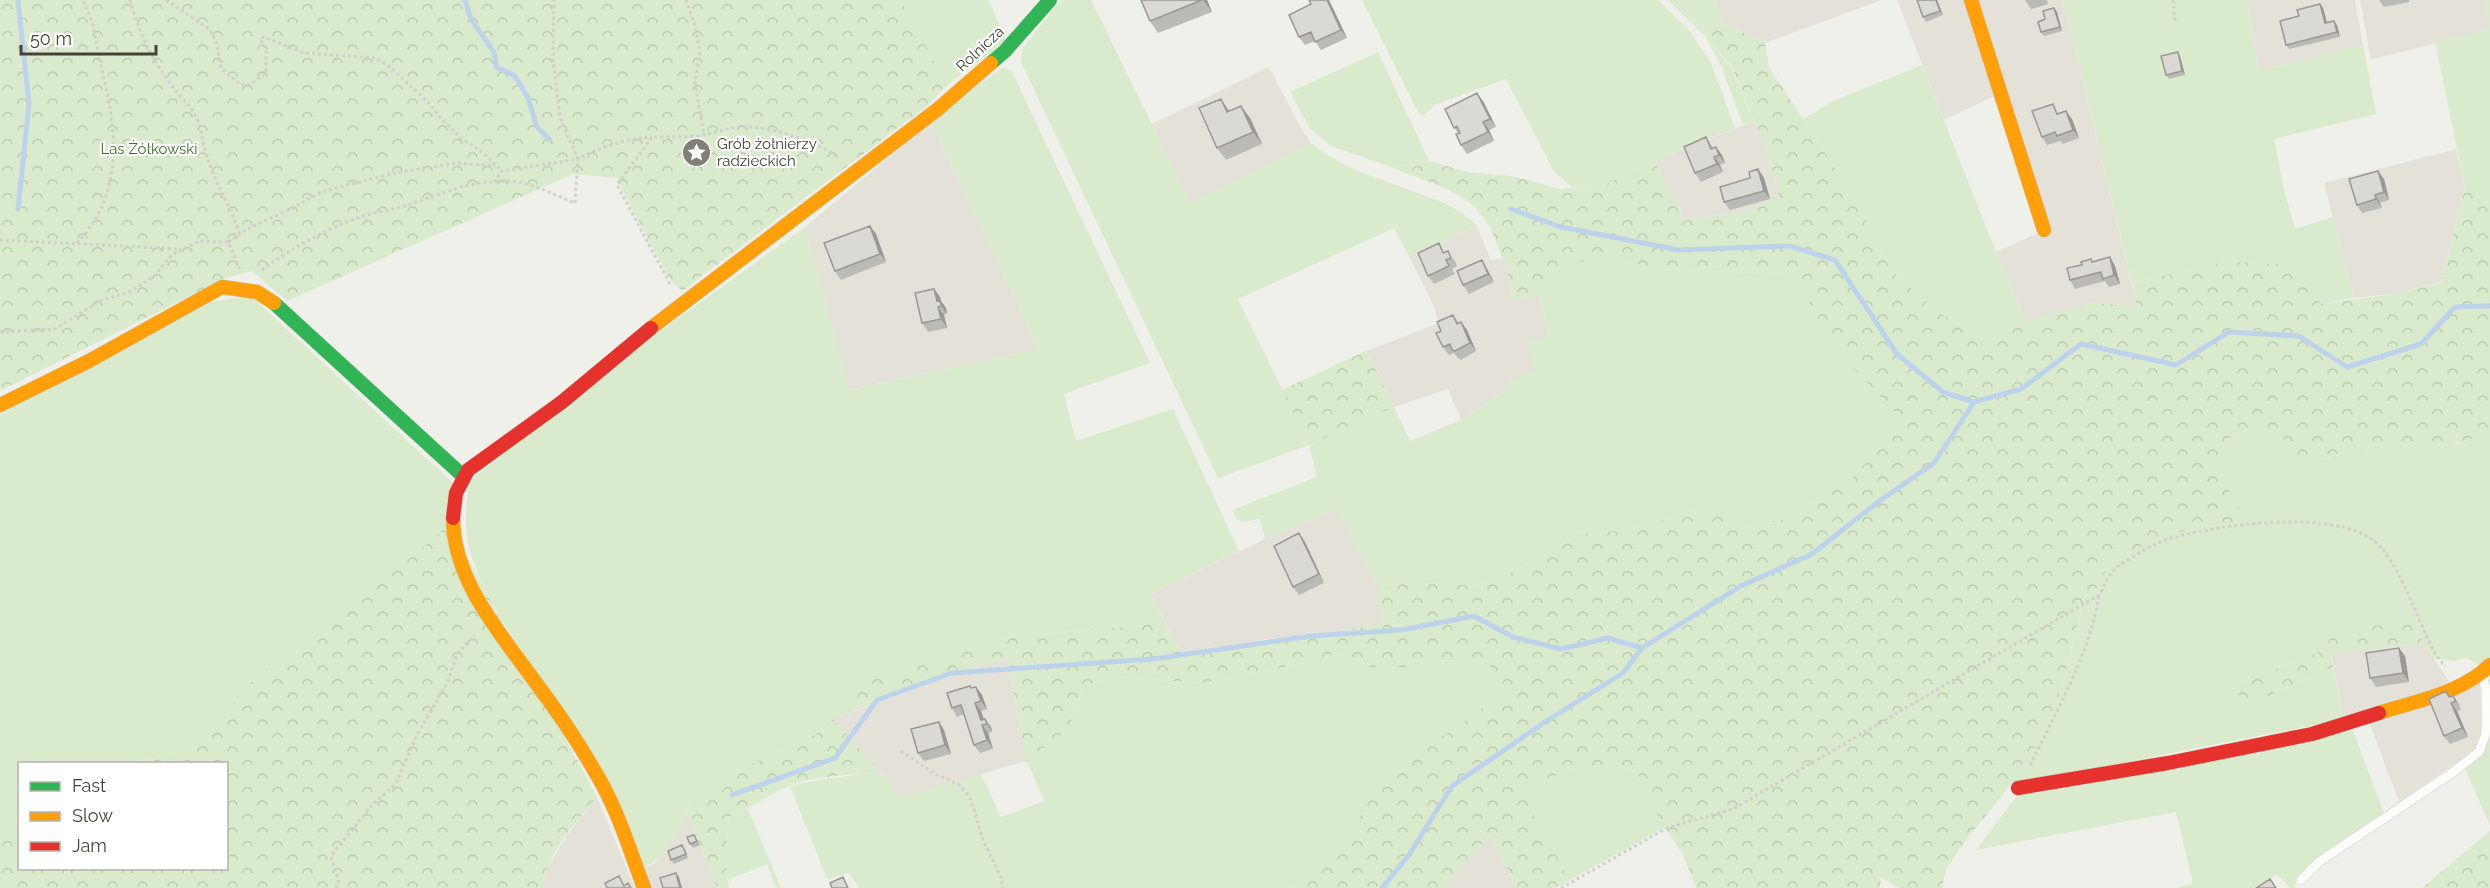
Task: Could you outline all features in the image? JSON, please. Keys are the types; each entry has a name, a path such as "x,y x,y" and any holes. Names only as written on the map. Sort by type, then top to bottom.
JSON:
{"street":[{"name":"Rolnicza","path":"463,476 468,470 562,402 683,303 928,117 1005,51 1050,0"},
{"path":"1971,0 2044,230"},
{"path":"0,405 89,361 222,288 256,292 279,306 463,476 454,509 456,546 464,574 486,612 565,724 604,786 621,823 644,888"},
{"path":"2018,788 2168,763 2312,734 2443,692 2481,673"}],"lane":[{"path":"2301,880 2319,862 2452,773 2479,752 2486,733 2486,689 2481,673"}],"path":[{"path":"77,243 88,231 100,207 110,182 114,151 114,125 107,88 98,56 93,25 83,0"},
{"path":"130,0 149,53 194,112 203,131 205,152 219,188 230,205 240,234"},
{"path":"166,0 208,29 217,43 221,68 241,85 250,85 266,73 266,48 260,39 264,37 304,53 376,58 390,67 429,103 454,132 480,150 501,171"},
{"path":"248,291 251,279 277,259 348,222 406,206 460,187 494,182 528,184 575,203 578,159 560,118 553,58 554,0"},
{"path":"686,0 695,26 700,52 695,84 704,135"},
{"path":"2173,0 2175,22"},
{"path":"494,182 501,171 578,159 606,146 640,138 704,135 723,129 741,127 789,135 828,150 859,169"},
{"path":"652,137 617,185 664,274 683,303"},
{"path":"0,332 55,328 102,300 130,292 153,278 173,254 200,241 228,243 240,234 321,192 394,173 458,163 496,166"},
{"path":"0,240 183,249"},
{"path":"228,243 248,291"},
{"path":"2018,788 2064,696 2096,615 2099,595 2114,569 2166,539 2224,528 2288,522 2340,525 2373,540 2384,550 2440,662 2460,676 2481,673"},
{"path":"1561,888 1667,828 1733,809 2099,595"},
{"path":"336,888 339,883 332,856 374,803 395,785 419,732 448,681 458,654 477,633 486,612"},
{"path":"901,751 935,774 951,780 971,800 983,840 1001,877 1003,888"}],"shaded area":[{"path":"1714,0 1882,0 1765,43 1724,24"},
{"path":"1897,0 2063,0 2137,306 2092,303 2053,313 2027,323 1996,252 2040,232 1997,95 1944,120"},
{"path":"2248,0 2355,0 2363,45 2259,71"},
{"path":"2360,0 2484,0 2490,29 2371,60"},
{"path":"1269,67 1311,143 1190,203 1152,124"},
{"path":"1754,121 1764,144 1779,194 1750,210 1683,221 1679,207 1654,161"},
{"path":"931,122 1039,349 849,390 805,227"},
{"path":"2456,149 2465,188 2441,282 2394,294 2354,298 2324,183"},
{"path":"1477,226 1491,260 1505,258 1513,301 1539,295 1549,337 1537,370 1509,383 1506,390 1461,420 1448,389 1394,407 1366,351 1439,323 1432,302 1409,256"},
{"path":"1337,509 1377,585 1382,624 1183,656 1150,594 1265,539"},
{"path":"2423,643 2451,684 2344,719 2331,654"},
{"path":"1007,656 1027,761 902,797 833,719"},
{"path":"2480,684 2482,735 2475,750 2399,802 2369,722"},
{"path":"597,797 635,888 544,888 545,872 567,835"},
{"path":"687,813 717,888 652,888 643,868 654,864"},
{"path":"1489,836 1518,888 1443,888"}],"green space":[{"name":"Las Żółkowski","path":"0,0 901,0 947,85 927,106 682,291 668,276 622,190 618,178 573,174 287,301 252,271 226,278 0,391"},
{"path":"901,0 989,0 1006,41 947,85"},
{"path":"1061,0 1091,0 1190,202 1311,143 1350,167 1451,207 1465,215 1477,226 1409,256 1394,228 1238,299 1309,445 1218,478 1021,62 1022,49"},
{"path":"1362,0 1658,0 1688,29 1711,63 1735,128 1654,161 1606,184 1572,187 1553,170 1506,79 1434,105 1423,116 1418,112"},
{"path":"1668,0 1714,0 1724,24 1705,36"},
{"path":"2063,0 2248,0 2259,71 2363,45 2376,114 2274,139 2295,229 2333,217 2354,298 2321,304 2302,279 2278,264 2228,261 2132,283"},
{"path":"2484,0 2490,0 2490,203 2465,188 2435,42 2489,29"},
{"path":"1724,24 1765,43 1769,67 1851,193 1892,271 1936,311 1982,338 2053,313 2092,303 2137,306 2132,283 2228,261 2278,264 2302,279 2321,304 2394,294 2441,283 2465,188 2490,203 2490,426 2479,437 2440,446 2397,444 2340,453 2314,462 2292,458 2287,441 2256,426 2226,440 2220,474 2246,521 2168,534 2116,559 2103,575 2097,588 2084,599 2063,683 2049,724 2024,768 1959,849 1946,870 1942,888 1899,888 1881,877 1880,888 1697,888 1682,853 1662,823 1637,774 1616,764 1568,770 1521,791 1570,880 1555,888 1518,888 1489,836 1443,888 1288,888 1304,882 1337,854 1373,795 1422,751 1498,697 1504,680 1479,657 1450,657 1425,668 1369,667 1339,653 1274,670 1202,683 1118,677 1083,686 1069,729 1027,761 1007,656 862,708 847,687 1008,637 1165,623 1183,656 1382,624 1377,585 1449,583 1472,586 1504,577 1580,534 1615,531 1661,521 1696,509 1714,509 1746,527 1784,519 1849,481 1905,422 1836,350 1793,274 1668,270 1603,258 1554,266 1545,273 1539,295 1513,301 1505,258 1502,258 1485,220 1474,207 1448,189 1393,168 1429,161 1467,172 1513,176 1560,189 1606,184 1654,161 1679,207 1683,221 1750,210 1779,194 1764,144 1732,67 1705,36"},
{"path":"1705,36 1731,67 1754,121 1743,125 1721,66"},
{"path":"1378,52 1429,161 1393,168 1331,146 1311,130 1290,92"},
{"path":"1922,65 1996,252 2027,323 1982,338 1936,311 1892,271 1851,193 1803,119 1833,101"},
{"path":"1003,67 1012,72 1150,363 1064,394 1076,441 1173,409 1239,551 1150,594 1165,623 1008,637 848,688 862,708 833,719 817,734 743,768 720,794 702,794 691,800 679,829 666,849 643,868 482,584 472,557 467,534 466,509 470,481 607,370 805,227 850,390 1039,349 931,122"},
{"path":"1603,258 1668,270 1793,274 1836,350 1905,422 1849,481 1784,519 1746,527 1714,509 1696,509 1661,521 1615,531 1580,534 1504,577 1472,586 1449,583 1377,585 1337,509 1265,539 1260,519 1242,522 1237,519 1232,510 1317,477 1309,445 1394,407 1410,441 1461,420 1506,390 1509,383 1536,370 1527,343 1549,336 1539,295 1545,273 1554,266 1573,261"},
{"path":"252,297 453,483 449,523 435,538 245,687 195,748 137,762 18,762 18,818 7,821 0,827 0,412 203,302"},
{"path":"1366,351 1394,407 1309,445 1282,390"},
{"path":"2256,426 2288,441 2314,462 2376,446 2457,443 2469,440 2490,426 2490,659 2480,665 2466,658 2454,661 2433,658 2423,643 2413,620 2327,649 2235,685 2249,705 2333,667 2344,719 2010,785 2024,768 2036,747 2063,683 2084,599 2097,588 2103,575 2116,559 2168,534 2246,521 2220,474 2225,441"},
{"path":"449,523 597,797 571,828 556,851 546,875 544,888 0,888 0,827 7,821 18,818 18,870 228,870 228,762 137,762 195,748 245,687 435,538"},
{"path":"2413,620 2423,643 2331,654 2333,667 2249,705 2239,696 2235,685 2327,649 2330,633"},
{"path":"1339,653 1369,667 1425,668 1450,657 1479,657 1505,680 1498,697 1422,751 1373,795 1337,854 1304,882 1288,888 859,888 849,873 827,879 790,786 879,771 902,797 981,774 1001,817 1044,801 1027,761 1069,729 1083,686 1118,677 1202,683 1274,670"},
{"path":"833,719 879,771 824,777 791,785 729,817 725,860 729,888 717,888 687,813 691,800 702,794 720,793 743,768 817,734"},
{"path":"2352,728 2384,813 2320,856 2300,877 2294,888 2290,888 2277,874 2253,888 2178,888 2193,883 2176,812 1976,850 2020,792"},
{"path":"2490,732 2490,825 2465,769 2485,751"},
{"path":"1616,764 1637,774 1665,827 1570,880 1520,791 1568,770"},
{"path":"748,809 781,888 776,888 767,864 728,880 725,860 729,817"},
{"path":"2490,831 2490,888 2422,888"}],"building":[{"path":"1141,0 1202,0 1150,21"},
{"path":"1309,0 1327,0 1341,30 1315,42 1311,32 1299,37 1289,15 1311,4"},
{"path":"1917,0 1936,0 1940,11 1923,17"},
{"path":"2320,4 2325,23 2334,21 2337,32 2286,45 2280,21 2299,16 2297,10"},
{"path":"2054,8 2060,27 2041,32 2038,22 2045,19 2043,11"},
{"path":"2178,52 2182,71 2166,75 2161,56"},
{"path":"1477,93 1490,119 1483,122 1488,132 1461,145 1456,134 1460,133 1457,126 1454,128 1445,109"},
{"path":"1221,99 1227,112 1241,106 1253,132 1217,148 1199,108"},
{"path":"2053,104 2057,114 2066,111 2073,130 2057,136 2055,132 2042,137 2032,111"},
{"path":"1706,137 1711,149 1716,147 1719,155 1714,157 1717,164 1695,173 1684,147"},
{"path":"1758,169 1764,191 1724,202 1720,187 1750,178 1749,172"},
{"path":"2378,171 2384,192 2375,195 2376,199 2357,205 2349,179"},
{"path":"870,226 880,254 835,271 824,243"},
{"path":"1439,243 1443,253 1448,251 1451,258 1446,260 1449,266 1428,276 1418,253"},
{"path":"2110,257 2114,275 2103,279 2101,272 2070,280 2067,268 2082,265 2081,262 2091,259 2092,262"},
{"path":"1482,260 1488,274 1463,285 1457,271"},
{"path":"934,289 937,301 940,300 941,306 938,307 941,319 922,323 915,293"},
{"path":"1453,315 1457,324 1461,322 1470,343 1455,351 1452,350 1450,344 1443,347 1436,333 1441,331 1437,322"},
{"path":"1299,533 1319,574 1293,587 1274,546"},
{"path":"2399,648 2403,673 2370,678 2366,653"},
{"path":"970,686 971,688 976,687 981,701 975,703 981,720 985,719 987,724 982,725 987,740 974,745 961,705 952,708 947,693"},
{"path":"2446,691 2449,697 2453,696 2456,701 2451,703 2462,728 2444,736 2429,699"},
{"path":"939,722 945,745 918,753 911,729"},
{"path":"694,835 697,841 690,844 687,837"},
{"path":"682,845 686,854 671,860 668,851"},
{"path":"676,873 680,888 663,888 660,878"},
{"path":"619,876 624,886 628,883 631,888 607,888 605,883"},
{"path":"843,877 848,888 832,888 830,883"},
{"path":"2270,879 2276,888 2256,888"}],"waterway":[{"path":"18,0 29,104 18,209"},
{"path":"465,0 471,19 494,52 496,67 515,76 528,98 537,127 549,139"},
{"path":"1511,209 1561,227 1679,250 1790,246 1835,260 1897,354 1943,392 1974,402"},
{"path":"1382,888 1409,855 1452,786 1545,722 1623,673 1642,648 1741,586 1812,554 1878,502 1934,463 1974,402 2021,389 2081,344 2176,365 2229,332 2299,336 2347,367 2421,344 2455,307 2490,306"},
{"path":"732,795 835,758 877,700 952,673 1153,659 1311,636 1401,630 1474,616 1513,637 1561,649 1608,638 1642,648"}],"traffic: fast":[{"path":"991,63 1005,51 1050,0"},
{"path":"274,303 463,476"}],"traffic: slow":[{"path":"1971,0 2044,230"},
{"path":"651,328 938,109 991,63"},
{"path":"0,405 89,361 222,287 257,292 274,303"},
{"path":"453,518 455,541 470,585 494,626 552,704 602,784 622,828 644,888"},
{"path":"2379,713 2423,700 2466,683 2490,665"}],"traffic: jam":[{"path":"453,518 456,493 468,470 562,402 651,328"},
{"path":"2018,788 2168,763 2312,734 2379,713"}],"place":[{"name":"Grób żołnierzy radzieckich","path":"696,153"}]}
